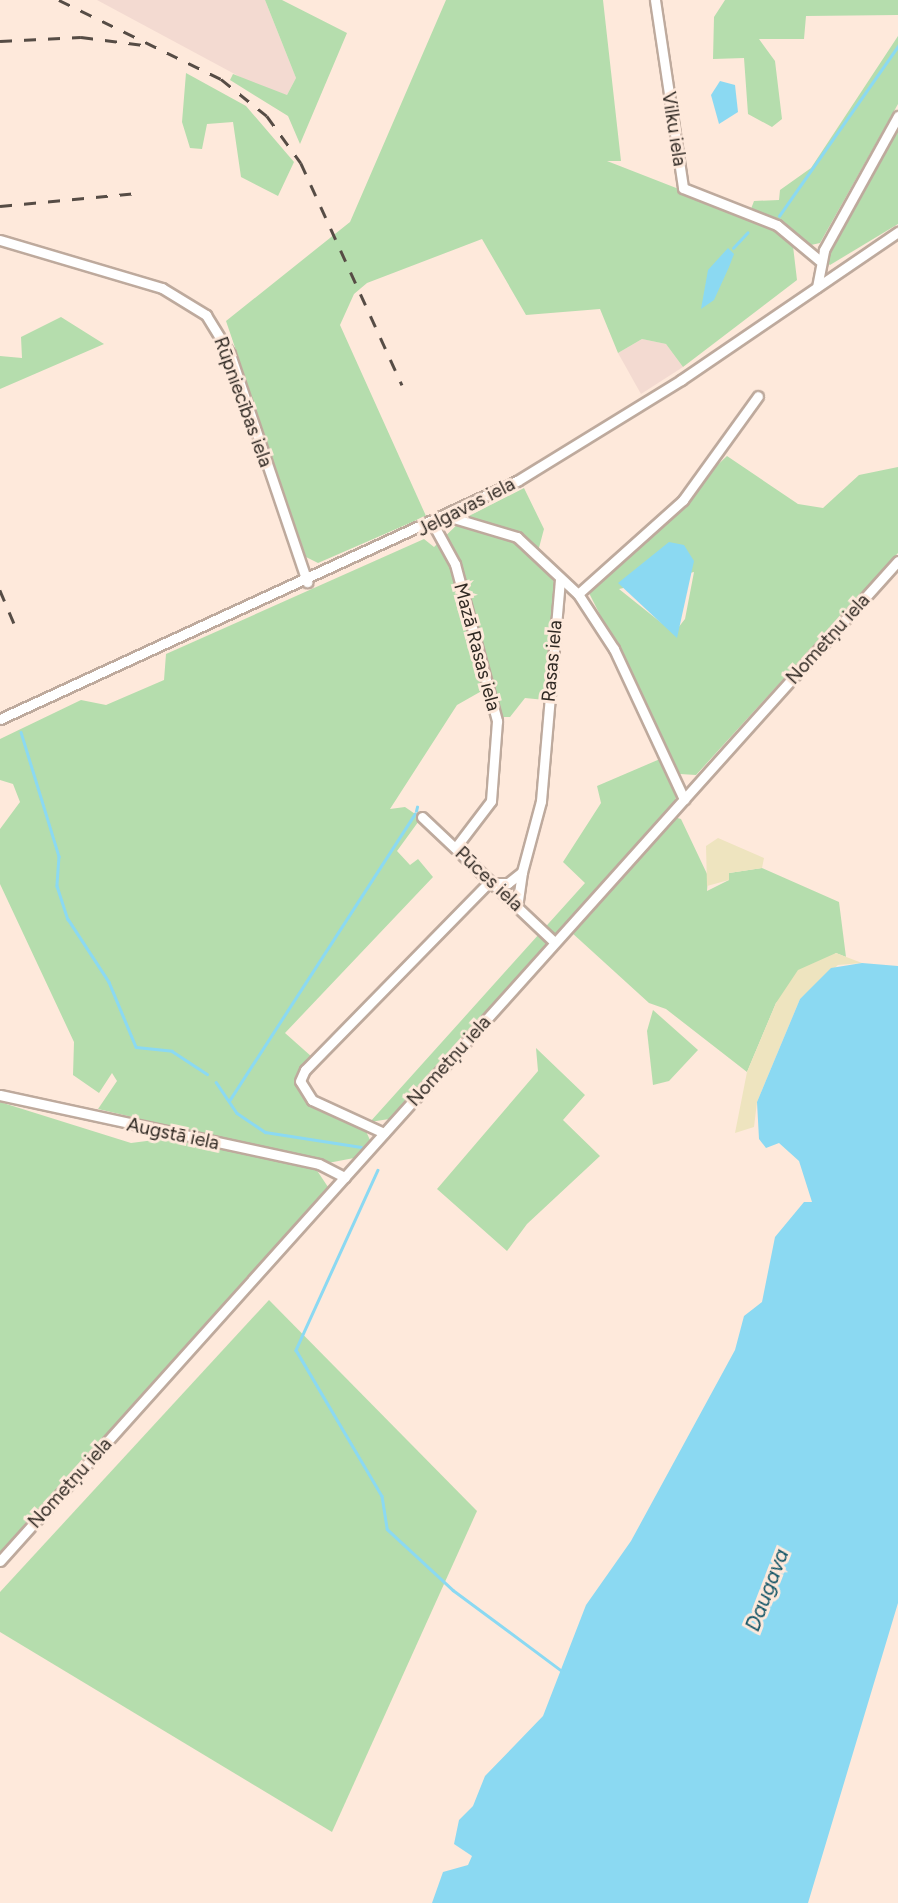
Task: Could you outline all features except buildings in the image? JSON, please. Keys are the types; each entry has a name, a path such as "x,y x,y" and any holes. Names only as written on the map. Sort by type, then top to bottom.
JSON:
{"street":[{"name":"Vilku iela","path":"655,0 683,188 777,225 819,260"},
{"path":"817,287 819,260 898,116"},
{"name":"Jelgavas iela","path":"0,719 450,517 593,436 898,232"},
{"name":"Rūpniecības iela","path":"0,240 162,288 206,315 230,354 307,582"},
{"path":"578,594 684,500 758,396"},
{"path":"450,517 517,537 578,594 614,649 684,799"},
{"name":"Mazā Rasas iela","path":"433,524 455,564 497,721 491,800 456,847"},
{"name":"Nometņu iela","path":"0,1561 898,561"},
{"name":"Rasas iela","path":"517,906 541,802 560,579"},
{"name":"Pūces iela","path":"422,817 554,942"},
{"path":"384,1133 312,1100 300,1081 305,1070 489,882 508,883 523,872"},
{"name":"Augstā iela","path":"0,1095 319,1164 345,1177"}],"shaded area":[{"path":"97,0 265,0 296,78 287,95 268,92"},
{"path":"642,339 666,344 683,367 641,394 618,353"}],"green space":[{"path":"265,0 282,0 347,33 300,144 288,116 230,80 233,74 287,95 296,78"},
{"path":"446,0 603,0 621,161 607,161 771,225 793,246 797,280 683,367 666,344 642,339 618,353 600,309 526,315 482,239 367,283 354,294 340,325 426,516 318,563 306,557 226,321 350,222"},
{"path":"725,0 898,0 898,15 806,16 804,39 759,39 775,61 782,119 772,127 748,114 744,58 713,59 714,17"},
{"path":"898,36 898,104 820,243 811,245 751,209 754,201 779,200 780,190 811,168"},
{"path":"186,73 246,106 294,162 278,196 241,177 233,122 207,124 202,149 190,148 182,122"},
{"path":"898,128 898,224 830,265 824,261"},
{"path":"61,317 104,344 0,389 0,356 22,358 21,337"},
{"path":"727,456 798,504 823,508 859,475 898,467 898,553 696,775 680,774 587,589","holes":["694,572 685,619 674,633 619,589"]},
{"path":"524,488 544,529 536,559 555,583 545,700 525,698 510,717 500,717 494,684 457,705 390,809 405,807 421,818 397,851 410,865 418,859 433,877 285,1033 312,1057 297,1076 299,1091 325,1112 364,1127 370,1140 354,1158 328,1163 98,1109 117,1081 112,1073 99,1093 73,1075 74,1042 0,884 0,829 20,802 13,784 0,780 0,739 81,700 106,705 164,680 166,654 424,539 434,547 463,519"},
{"path":"660,759 677,792 675,802 389,1119 370,1122 585,883 563,862 601,803 597,786"},
{"path":"674,817 681,819 708,876 707,891 729,880 729,873 762,868 839,902 846,957 836,953 776,1003 747,1072 666,1009 649,1003 571,932"},
{"path":"653,1010 698,1050 669,1081 653,1085 647,1031"},
{"path":"536,1048 585,1095 563,1120 600,1156 527,1224 507,1251 437,1189 538,1071"},
{"path":"0,1102 131,1143 170,1138 314,1166 328,1187 0,1552"},
{"path":"269,1300 477,1511 332,1832 0,1632 0,1592"}],"sand":[{"path":"718,838 764,858 762,868 729,873 729,880 707,886 706,846"},
{"path":"836,953 862,963 838,965 800,999 757,1102 754,1127 735,1133 747,1072 776,1003 798,970"}],"water":[{"path":"720,81 735,85 738,112 719,124 711,95"},
{"path":"728,248 734,254 729,267 714,300 701,309 708,270"},
{"path":"669,542 684,545 694,561 677,638 618,583"},
{"name":"Daugava","path":"862,963 898,966 898,1603 808,1903 432,1903 443,1872 468,1865 472,1856 454,1844 459,1820 473,1806 485,1776 543,1716 586,1605 631,1541 735,1350 744,1316 762,1302 775,1237 804,1202 812,1202 799,1161 779,1143 766,1148 759,1139 757,1102 800,999 831,968"}],"waterway":[{"path":"779,216 898,46"},
{"path":"733,248 747,233"},
{"path":"21,732 59,856 57,886 68,919 109,982 136,1047 172,1051 207,1074"},
{"path":"416,811 417,807"},
{"path":"229,1101 415,814"},
{"path":"216,1082 237,1113 265,1132 361,1147"},
{"path":"378,1170 296,1350 382,1496 387,1529 453,1590 562,1671"}],"railway":[{"path":"59,0 221,79 267,116 301,163 402,385"},
{"path":"0,41 81,37 143,45"},
{"path":"0,206 137,193"},
{"path":"0,590 15,625"}]}
